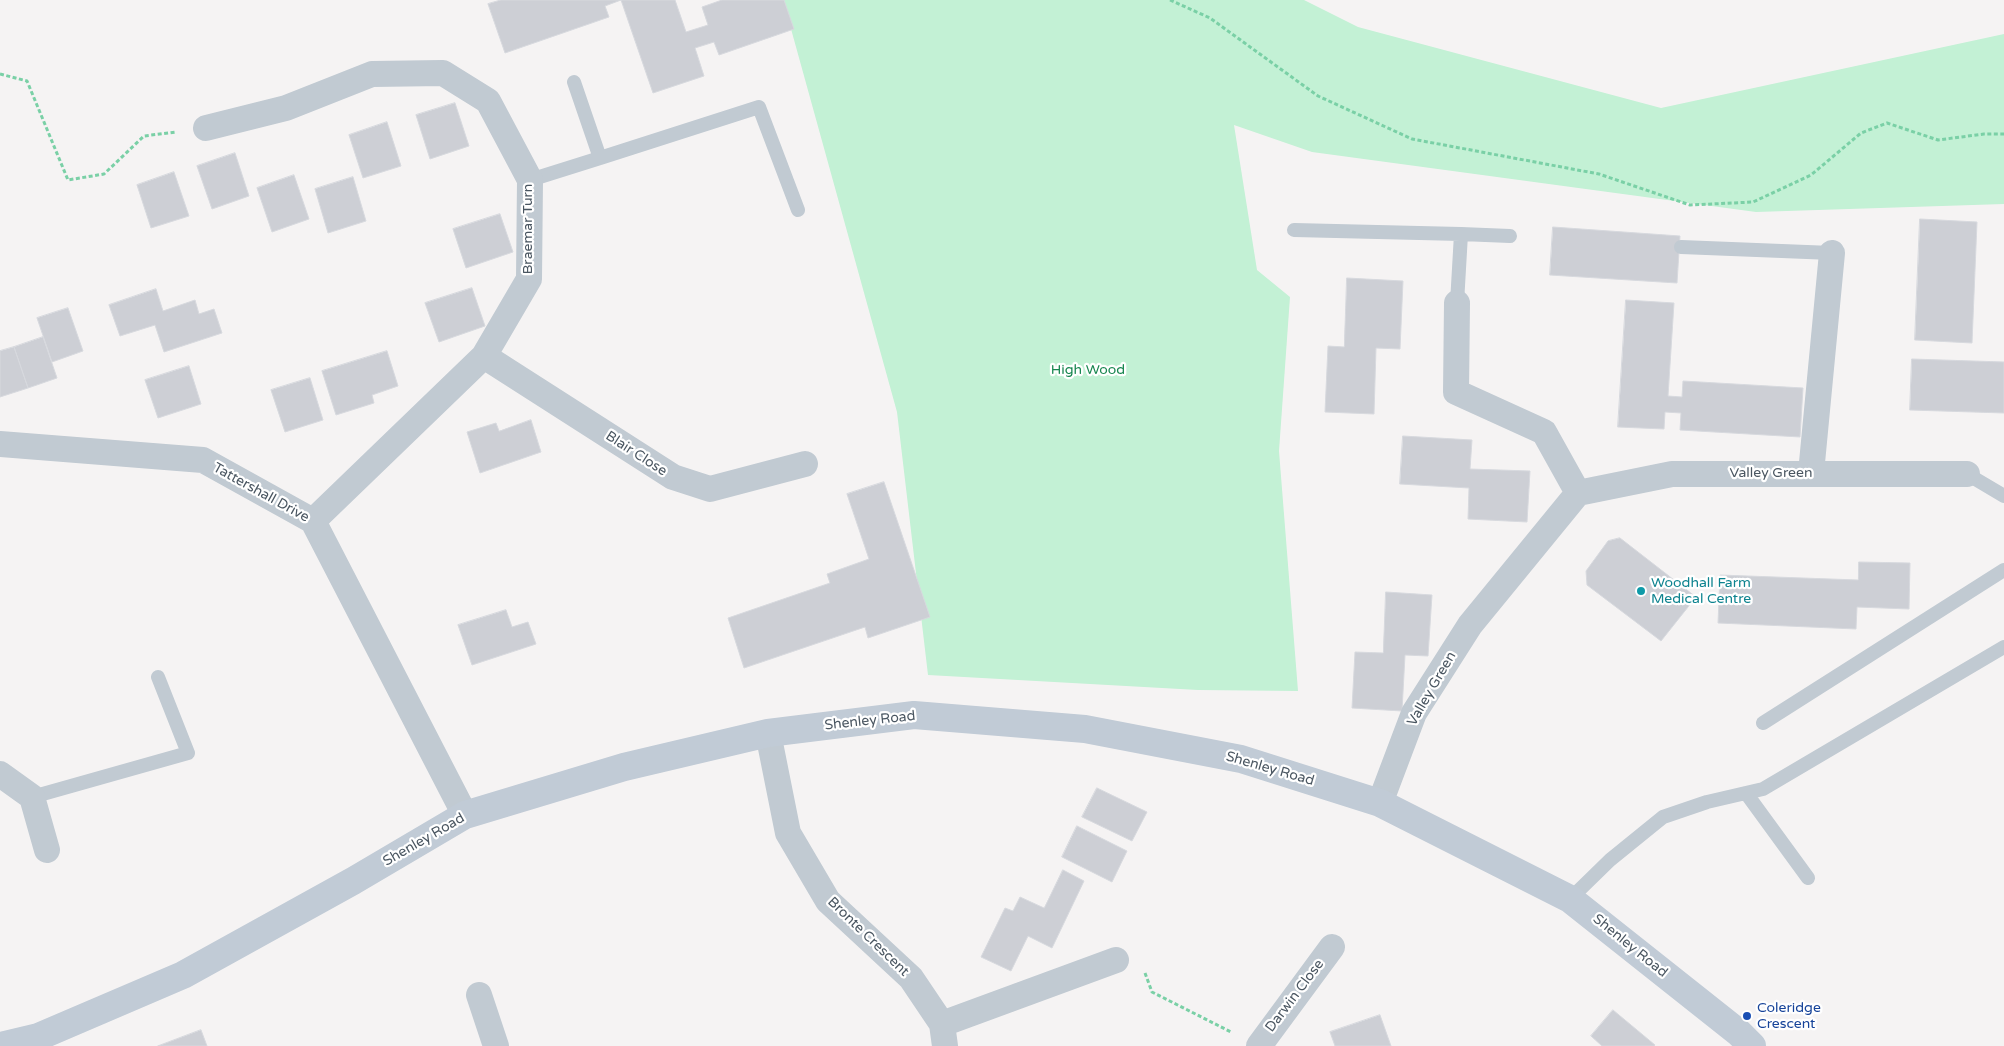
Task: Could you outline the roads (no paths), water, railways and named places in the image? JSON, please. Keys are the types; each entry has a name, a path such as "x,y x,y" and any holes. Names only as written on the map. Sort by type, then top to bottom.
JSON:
{"street":[{"name":"Braemar Turn","path":"206,128 286,108 372,74 442,73 488,102 530,180 529,279 484,356 313,521"},
{"path":"1811,473 1832,253"},
{"path":"1457,303 1456,392 1544,432 1578,493"},
{"name":"Blair Close","path":"484,356 673,477 710,489 805,464"},
{"name":"Tattershall Drive","path":"0,444 203,460 313,521 466,815"},
{"name":"Valley Green","path":"1380,803 1414,713 1470,625 1578,493 1672,474 1967,474"},
{"name":"Shenley Road","path":"1,1046 40,1041 183,975 353,881 466,815 624,767 768,733 914,715 1080,729 1241,759 1380,803 1570,898 1739,1042"},
{"name":"Bronte Crescent","path":"768,733 788,833 828,901 911,978 944,1035 1116,960"},
{"path":"0,774 32,797 47,850"},
{"name":"Darwin Close","path":"1258,1046 1332,946"},
{"path":"479,994 496,1046"}],"lane":[{"path":"574,82 600,158"},
{"path":"530,180 760,107 798,210"},
{"path":"1294,230 1510,236"},
{"path":"1457,303 1461,234"},
{"path":"1681,247 1832,253"},
{"path":"1967,474 2004,496"},
{"path":"1763,723 2004,570"},
{"path":"1570,898 1610,860 1663,817 1707,802 1763,789 2004,647"},
{"path":"32,797 188,754 158,677"},
{"path":"1746,793 1808,878"}],"place":[{"name":"Woodhall Farm Medical Centre","path":"1641,591"},
{"name":"Coleridge Crescent","path":"1747,1016"}],"park label":[{"name":"High Wood","path":"1088,370"}]}
